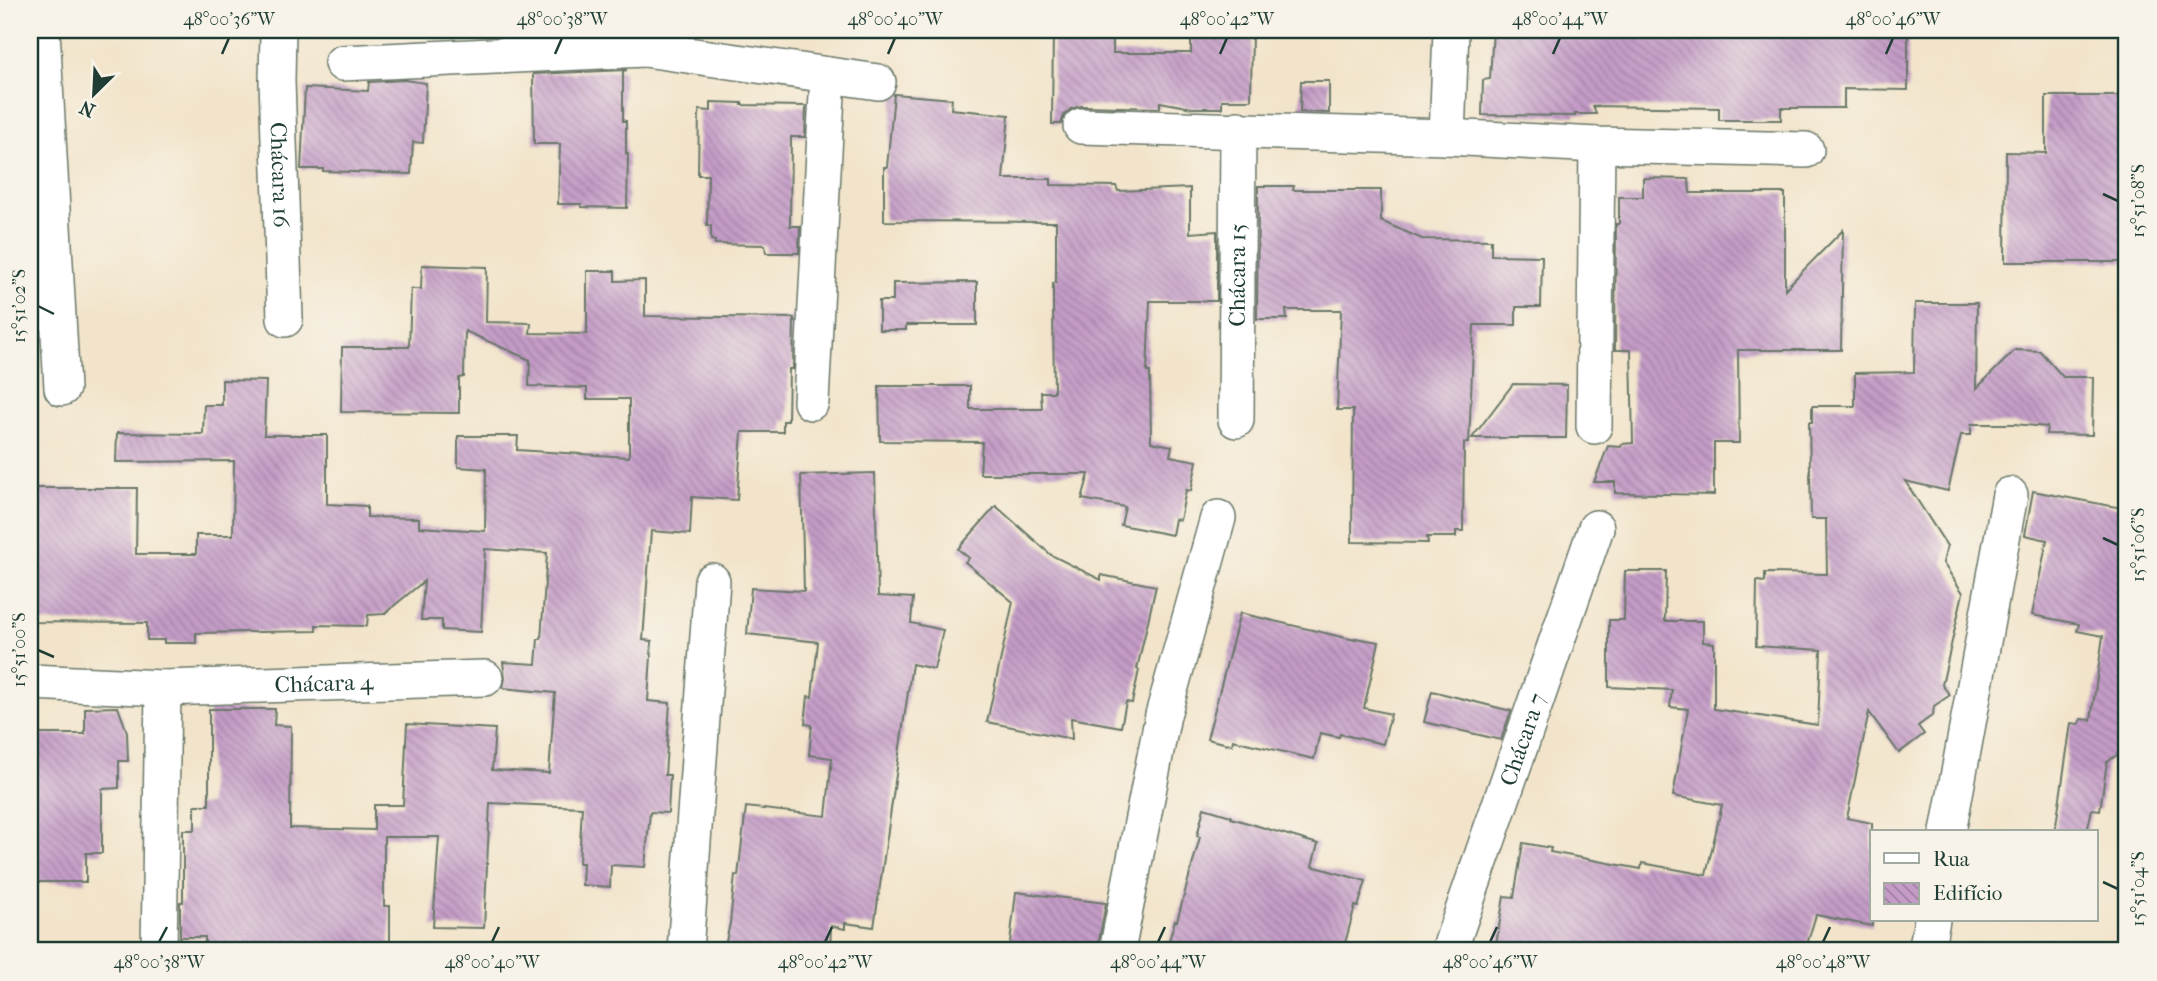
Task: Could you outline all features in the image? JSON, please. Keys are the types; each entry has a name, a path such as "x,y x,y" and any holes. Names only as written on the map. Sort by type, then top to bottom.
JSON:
{"street":[{"path":"42,30 62,388"},
{"name":"Chácara 16","path":"278,30 277,81 285,319"},
{"path":"1447,136 1451,30"},
{"path":"342,63 654,39 828,75 878,82"},
{"path":"811,402 828,75"},
{"path":"1081,126 1238,129 1447,136 1597,145 1806,150"},
{"name":"Chácara 15","path":"1236,420 1238,129"},
{"path":"1594,426 1597,145"},
{"path":"1948,830 2010,495"},
{"path":"1117,951 1163,715 1218,517"},
{"name":"Chácara 7","path":"1449,951 1596,528"},
{"path":"685,951 712,581"},
{"name":"Chácara 4","path":"30,682 163,688 485,678"},
{"path":"159,951 163,688"},
{"path":"1926,951 1932,922"}],"building":[{"path":"1053,30 1113,30 1113,53 1191,53 1191,30 1252,30 1251,100 1222,100 1222,108 1192,108 1160,102 1160,108 1081,106 1064,115 1061,124 1052,124"},
{"path":"1493,30 1908,30 1908,90 1844,89 1844,108 1781,108 1781,120 1719,120 1719,108 1593,106 1596,114 1482,115 1483,80 1490,79"},
{"path":"627,70 623,71 623,121 626,121 628,154 627,208 558,204 560,144 534,144 533,74"},
{"path":"404,80 426,83 423,143 413,142 411,174 301,169 305,88 368,91 369,82"},
{"path":"1301,81 1329,81 1329,113 1300,112"},
{"path":"894,94 952,99 951,109 1009,115 1003,179 1051,179 1051,185 1116,186 1118,191 1190,188 1190,233 1217,231 1217,301 1150,301 1147,372 1150,372 1151,442 1172,446 1170,456 1197,461 1191,491 1186,490 1180,520 1175,519 1172,535 1121,525 1125,507 1082,499 1089,474 980,474 982,442 880,441 879,386 970,386 970,409 1042,409 1041,392 1054,392 1053,283 1056,283 1056,222 884,221 884,167 887,167"},
{"path":"2046,96 2127,96 2127,262 2005,262 2006,152 2046,153"},
{"path":"711,102 806,106 805,137 791,137 790,226 800,226 799,253 766,253 765,245 715,244 715,241 711,240 711,226 707,226 708,175 698,175 699,110 711,111"},
{"path":"1643,178 1689,179 1690,193 1785,193 1785,289 1843,230 1841,350 1738,350 1739,443 1714,443 1714,495 1615,493 1615,482 1594,482 1608,446 1621,447 1622,444 1633,443 1631,350 1615,350 1616,224 1619,224 1619,197 1643,197"},
{"path":"1258,186 1294,186 1293,190 1381,190 1381,221 1422,239 1491,240 1491,255 1542,256 1541,307 1516,307 1516,325 1474,325 1469,443 1464,443 1463,531 1456,531 1456,537 1427,537 1428,543 1352,542 1353,410 1337,410 1341,310 1286,310 1287,319 1257,319"},
{"path":"422,265 487,267 486,322 531,323 530,333 587,334 587,271 615,271 615,281 645,280 645,316 794,318 788,421 783,421 783,432 742,432 737,500 692,497 690,534 651,531 643,640 652,641 648,701 670,703 665,775 670,775 668,813 650,812 645,867 611,865 610,887 582,885 583,863 579,863 582,807 490,803 484,928 433,927 439,837 384,837 384,906 390,906 390,951 207,951 205,937 180,937 180,902 183,902 183,830 195,830 195,805 209,805 209,709 275,709 274,725 291,726 290,828 374,830 374,805 403,805 407,724 495,729 492,770 549,773 555,693 503,688 503,662 536,664 538,639 541,639 547,553 485,549 481,632 442,630 442,620 421,620 424,581 384,614 368,615 367,626 316,625 316,631 196,633 196,643 164,643 164,640 147,640 147,623 30,622 30,488 137,488 136,554 196,554 196,535 233,535 234,461 116,462 117,433 203,434 204,405 222,405 222,380 266,381 264,435 327,435 327,504 367,506 367,517 419,518 419,527 485,531 486,469 458,467 458,436 518,436 517,450 629,457 629,399 587,399 587,388 529,386 530,360 465,331 464,377 459,378 459,413 341,412 342,347 409,347 411,289 421,289"},
{"path":"977,282 977,325 906,325 906,330 879,330 879,301 893,301 893,283"},
{"path":"1915,303 1977,303 1976,389 2015,350 2040,351 2063,377 2093,377 2092,435 2046,434 2047,427 2014,424 1971,424 1971,435 1961,435 1948,491 1905,481 1947,546 1943,563 1963,593 1942,685 1950,695 1934,706 1933,715 1918,726 1924,734 1899,753 1869,712 1847,818 1872,823 1872,926 1816,915 1805,951 1495,951 1504,896 1514,897 1523,843 1551,848 1550,852 1641,869 1642,863 1706,875 1722,805 1673,796 1688,709 1670,707 1672,690 1609,687 1609,620 1624,620 1625,571 1666,571 1665,621 1703,621 1703,642 1714,643 1714,709 1818,725 1821,650 1756,646 1757,581 1765,582 1765,573 1827,574 1826,519 1811,519 1809,422 1812,422 1812,406 1855,406 1855,373 1914,372"},
{"path":"1513,384 1567,385 1566,438 1472,438"},
{"path":"875,473 878,596 913,598 911,623 943,630 934,669 912,664 874,927 845,923 845,929 831,926 830,951 724,951 735,875 738,876 746,807 826,816 832,758 809,755 812,725 805,724 808,696 812,697 818,642 747,634 751,588 804,591 801,475"},
{"path":"2033,491 2127,509 2127,748 2107,762 2100,810 2092,809 2087,830 2055,830 2071,723 2079,724 2081,719 2091,720 2103,636 2077,631 2079,624 2032,615 2047,540 2025,535"},
{"path":"996,506 1051,555 1101,580 1101,575 1156,586 1132,703 1126,702 1121,727 1071,718 1072,739 987,722 1013,602 965,562 969,558 958,549"},
{"path":"1240,613 1355,640 1379,642 1364,708 1391,714 1383,744 1340,734 1339,737 1320,733 1314,759 1233,740 1232,745 1207,739"},
{"path":"1432,691 1511,711 1501,740 1424,722"},
{"path":"118,707 127,732 128,761 119,761 119,788 102,789 102,853 86,853 86,882 30,882 31,734 85,734 85,708"},
{"path":"1204,808 1318,844 1312,866 1366,881 1358,907 1355,906 1343,951 1166,951 1200,837 1197,836"},
{"path":"1016,892 1106,903 1097,951 1009,951"}]}
